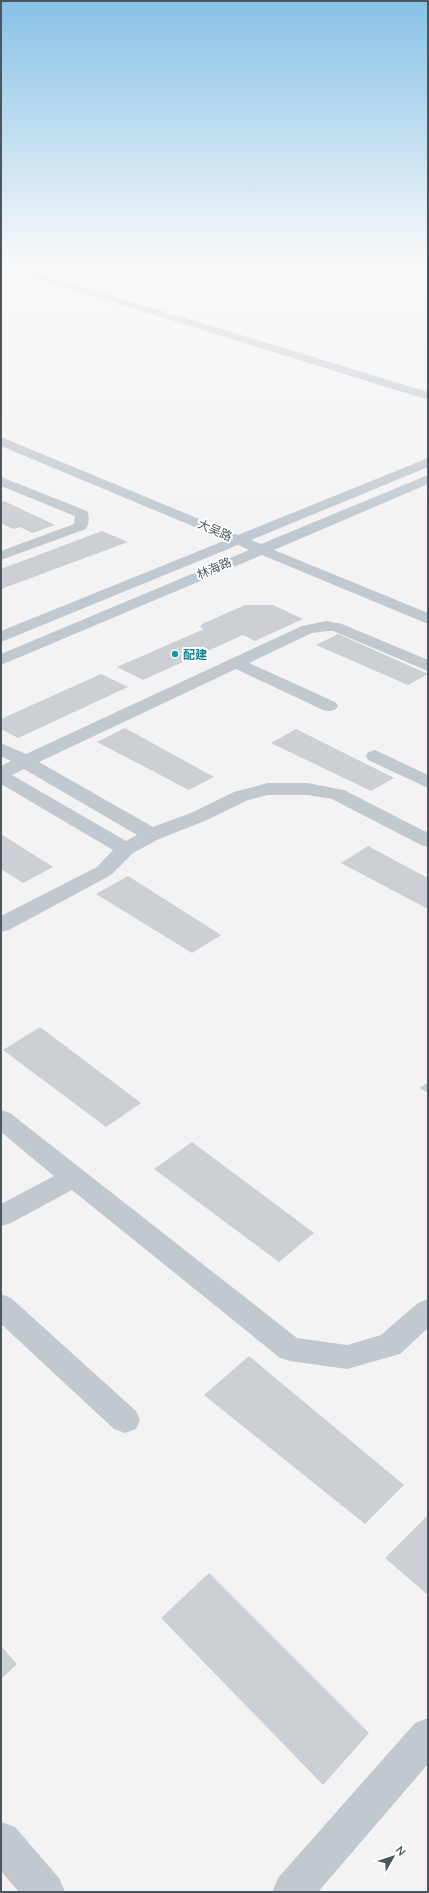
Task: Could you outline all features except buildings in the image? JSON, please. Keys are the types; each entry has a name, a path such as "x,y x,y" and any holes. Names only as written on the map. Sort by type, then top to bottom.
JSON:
{"main road":[{"name":"大吴路","path":"1,441 428,619"},
{"name":"林海路","path":"1,637 428,462"},
{"name":"林海路","path":"1,660 259,549 428,479"}],"street":[{"path":"296,355 428,396"},
{"path":"1,481 82,514 82,526 1,556"},
{"path":"1,774 308,629 327,626 336,627 428,666"},
{"path":"236,662 329,706"},
{"path":"1,748 152,835"},
{"path":"375,756 428,782"},
{"path":"1,774 126,849"},
{"path":"1,925 104,871 126,849 152,835 200,816 241,796 268,790 307,788 337,794 428,841"},
{"path":"1,1119 290,1349 347,1357 390,1345 428,1311"},
{"path":"1,1216 74,1177"},
{"path":"1,1306 125,1420"},
{"path":"292,1892 428,1736"},
{"path":"1,1841 45,1892"}],"place":[{"name":"配建","path":"175,654"}]}
